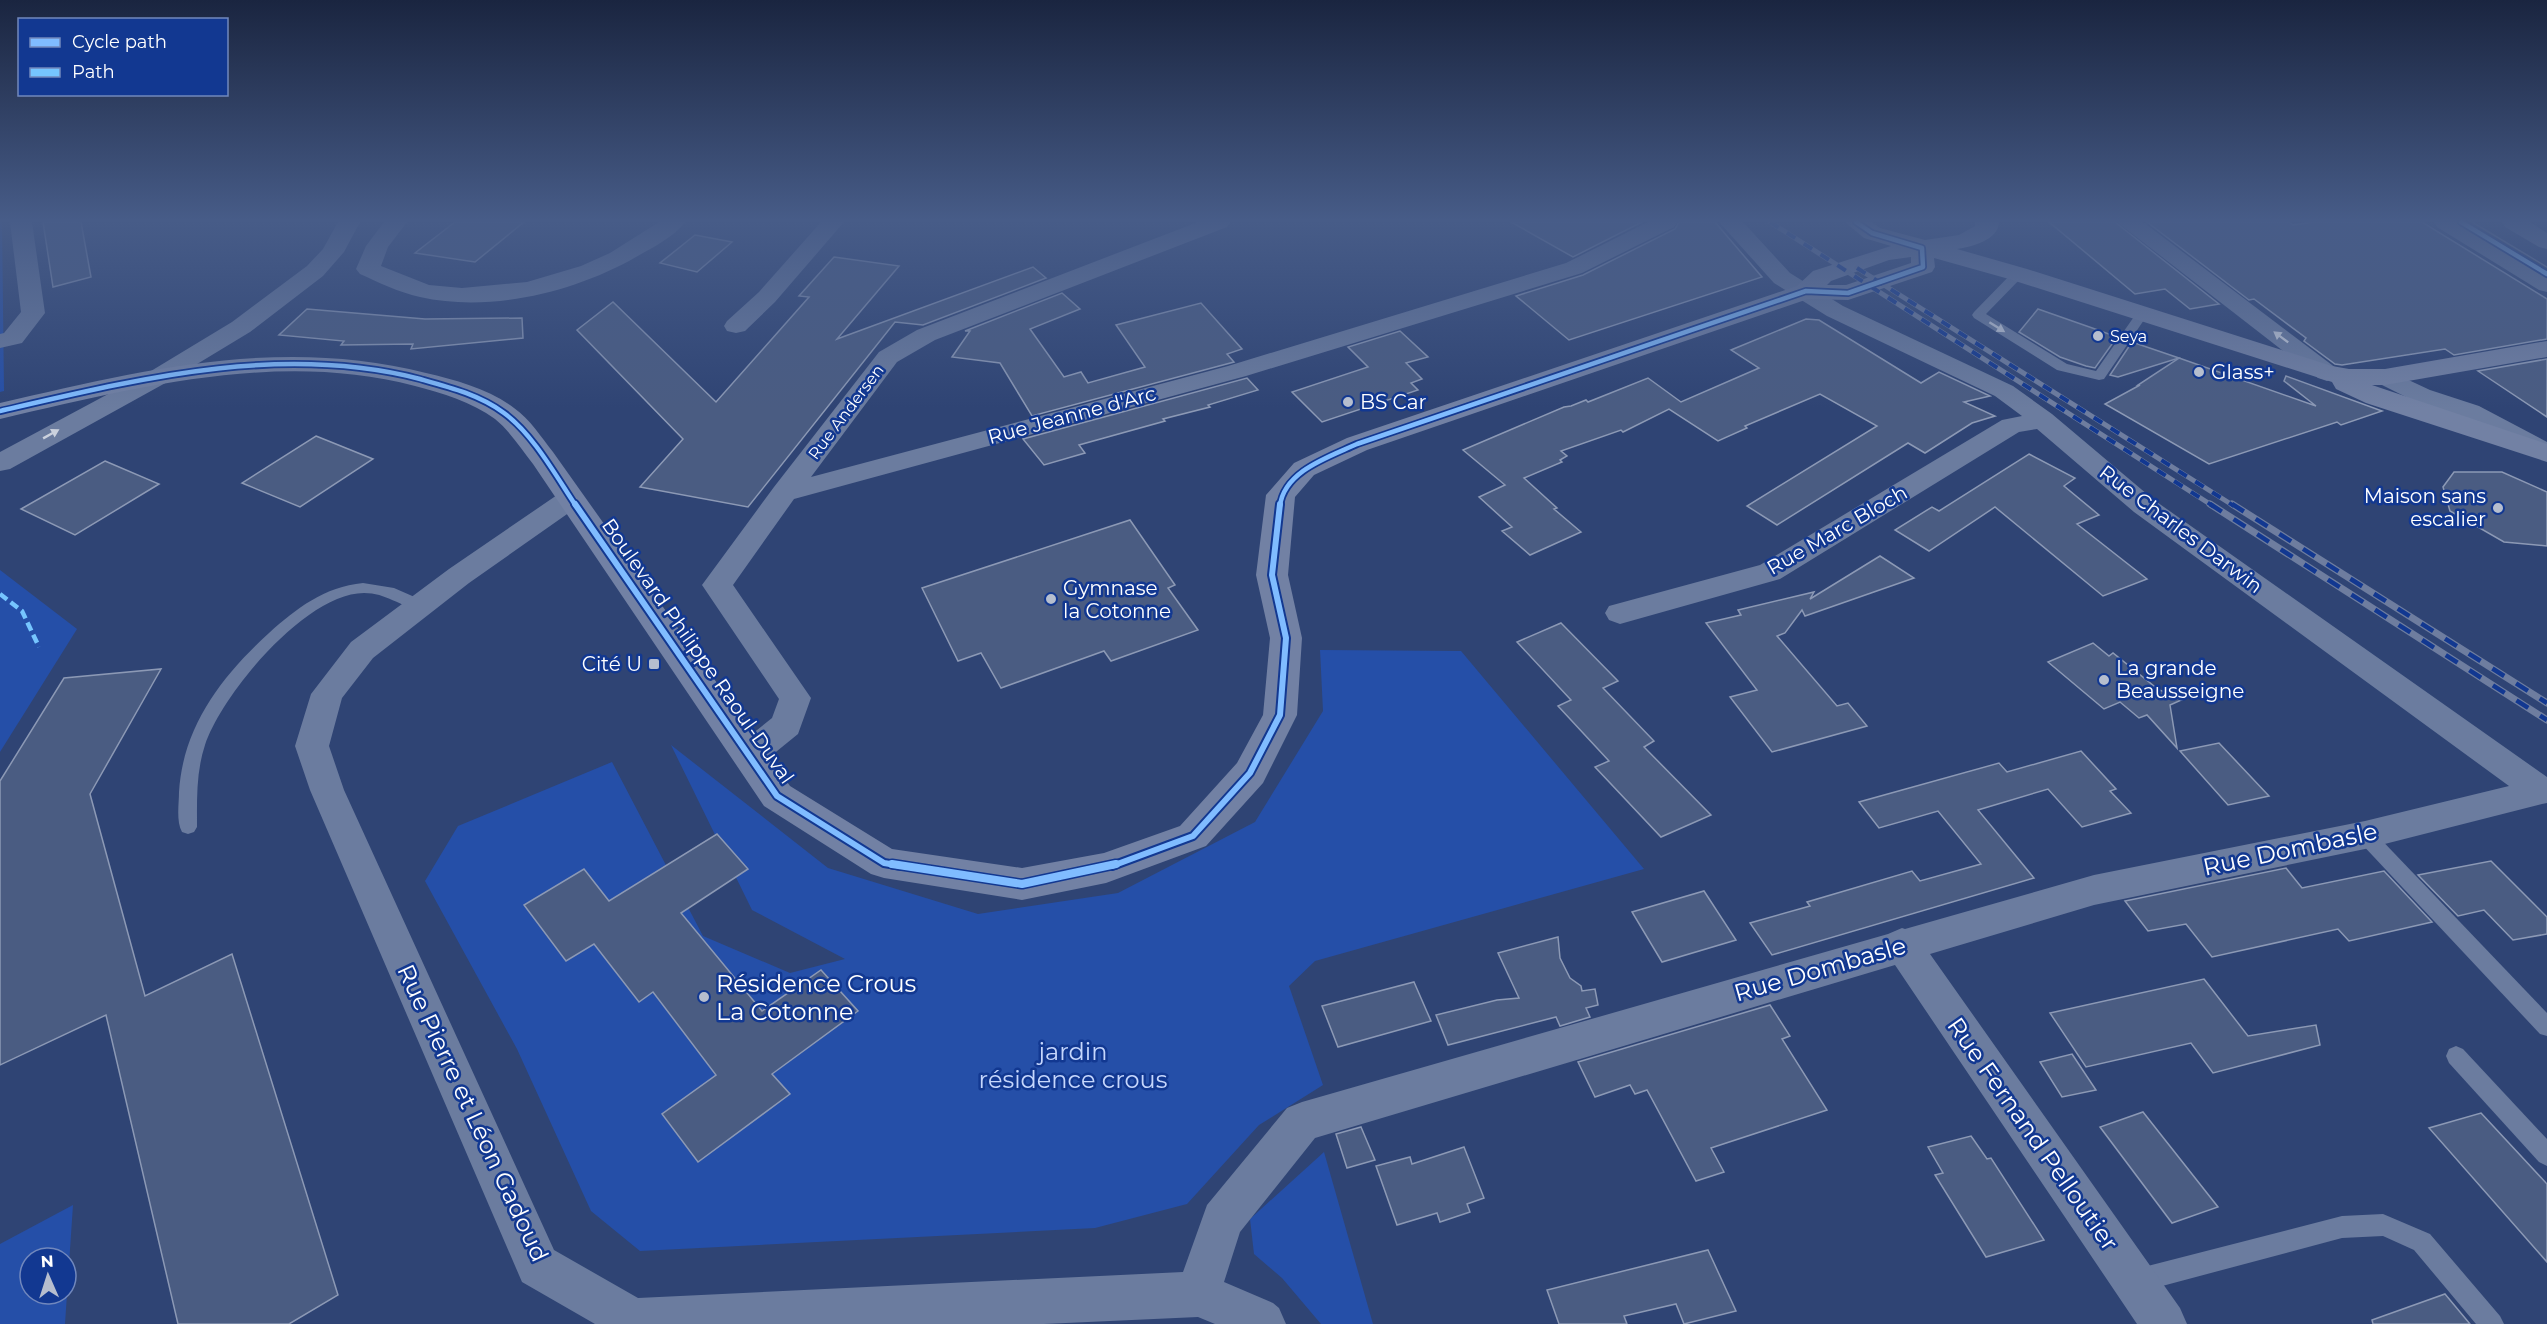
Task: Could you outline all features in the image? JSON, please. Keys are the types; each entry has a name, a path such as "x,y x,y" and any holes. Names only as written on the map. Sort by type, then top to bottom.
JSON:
{"street":[{"path":"0,341 13,338 33,312 29,284"},
{"path":"0,463 160,376 241,327 298,284"},
{"path":"407,284 426,291 461,294 513,291 551,284"},
{"path":"736,326 779,284"},
{"name":"Rue Andersen","path":"784,493 888,357 926,335 1059,284"},
{"name":"Rue Jeanne d'Arc","path":"784,493 1237,370 1522,284"},
{"path":"1793,284 1806,291"},
{"name":"Boulevard Philippe Raoul-Duval","path":"0,411 160,376 251,364 355,366 411,375 468,393 510,418 543,458 777,796 884,863 1022,884 1106,868 1193,836 1250,773 1280,715 1286,638 1272,575 1281,495 1304,469 1357,444 1806,291 1848,293 1875,284"},
{"path":"2048,284 2327,373 2349,377 2385,377 2547,349"},
{"path":"2209,284 2327,373 2376,397 2546,453"},
{"name":"Rue Charles Darwin","path":"1806,291 1836,311 2004,391 2043,420 2144,506 2542,791"},
{"path":"2385,377 2421,395 2470,412 2546,453"},
{"name":"Rue Marc Bloch","path":"1620,613 1770,572 2011,426 2043,420"},
{"path":"749,755 786,725 795,699 717,585 784,493"},
{"name":"Rue Pierre et Léon Gadoud","path":"570,499 362,650 327,694 312,746 327,790 538,1266 634,1321 1198,1294 1257,1319 1263,1324"},
{"name":"Rue Dombasle","path":"1198,1294 1222,1220 1302,1122 2094,890 2365,835 2542,791"},
{"name":"Rue Fernand Pelloutier","path":"1902,945 2164,1324"}],"lane":[{"path":"2008,284 1978,315 2062,367 2098,376 2142,314"},
{"path":"188,827 189,776 196,745 218,699 242,667 307,608 331,594 354,588 379,589 420,606"},
{"path":"2365,835 2547,1027"},
{"path":"2456,1056 2547,1155"},
{"path":"2135,1281 2342,1227 2383,1225 2422,1242 2492,1324"}],"green space":[{"path":"0,284 3,284 4,391 0,392"},
{"path":"0,570 77,629 0,752"},
{"name":"jardin résidence crous","path":"1320,650 1461,651 1644,869 1315,961 1289,986 1323,1085 1259,1125 1187,1204 1095,1228 640,1251 591,1211 517,1049 425,881 458,826 612,762 703,936 790,973 845,959 752,910 671,745 828,868 978,914 1118,893 1255,822 1323,711"},
{"path":"1324,1152 1373,1324 1321,1324 1282,1278 1254,1254 1250,1219"},
{"path":"73,1205 70,1246 18,1246 18,1306 66,1306 65,1324 0,1324 0,1244"}],"building":[{"path":"810,284 884,284 837,339 987,284 1031,284 923,325 895,322 748,507 640,487 683,439 577,330 613,302 716,402 809,297 799,296"},
{"path":"1555,284 1741,284 1569,340 1516,296"},
{"path":"2123,284 2193,284 2219,304 2190,309 2165,289 2135,294"},
{"path":"2228,284 2522,284 2547,299 2547,339 2454,355 2445,349 2342,365 2335,364 2304,341 2306,338 2254,299 2249,300"},
{"path":"1062,293 1080,309 1030,329 1064,377 1081,372 1088,383 1145,367 1116,325 1201,303 1242,349 1227,354 1234,362 1032,416 1000,363 952,357 970,331 965,331"},
{"path":"307,309 425,319 522,318 523,338 411,349 413,344 341,345 344,341 279,335"},
{"path":"2038,309 2117,337 2095,368 2060,357 2019,332"},
{"path":"1806,319 1819,320 1921,383 1939,372 1990,396 1964,402 1995,416 1972,423 1925,453 1908,443 1777,525 1747,506 1877,426 1820,394 1745,426 1747,428 1718,441 1669,409 1623,432 1621,430 1561,451 1567,456 1560,460 1562,462 1524,478 1557,508 1554,509 1581,532 1530,555 1502,531 1512,527 1479,497 1505,485 1463,450 1564,407 1586,400 1588,402 1648,378 1681,402 1759,368 1731,350"},
{"path":"1400,331 1428,357 1406,363 1422,379 1411,383 1418,390 1322,422 1292,392 1368,367 1348,347"},
{"path":"2132,342 2179,358 2118,377 2110,375"},
{"path":"2179,358 2316,406 2284,381 2286,376 2382,411 2341,425 2337,422 2209,464 2105,404 2140,385 2138,385"},
{"path":"2547,359 2547,417 2478,371"},
{"path":"1247,378 1258,390 1208,405 1210,407 1163,419 1165,421 1079,445 1085,453 1044,465 1023,439"},
{"path":"316,436 373,459 300,507 242,483"},
{"path":"2029,454 2075,478 2064,486 2099,515 2077,524 2147,579 2103,596 1995,507 1929,551 1895,530 1932,507 1939,511"},
{"path":"105,461 159,484 75,535 21,509"},
{"name":"Maison sans escalier","path":"2454,472 2502,472 2547,492 2547,546 2504,542 2450,511 2443,487"},
{"name":"Gymnase la Cotonne","path":"1130,520 1175,585 1168,588 1198,630 1111,661 1104,651 1001,688 981,653 958,661 922,588"},
{"path":"1880,556 1914,578 1805,616 1802,610 1785,633 1777,636 1837,706 1848,703 1867,726 1772,752 1730,697 1757,690 1706,623 1741,615 1738,610 1814,592 1810,599"},
{"path":"1561,623 1618,681 1603,688 1654,741 1644,747 1711,815 1661,837 1595,767 1609,761 1558,706 1571,700 1517,642"},
{"name":"La grande Beausseigne","path":"2093,643 2109,656 2113,653 2159,690 2186,698 2170,705 2177,748 2147,715 2139,718 2120,702 2104,709 2048,662"},
{"path":"161,669 90,794 145,996 232,954 338,1295 289,1324 178,1324 106,1015 0,1065 0,781 64,678"},
{"path":"2219,743 2269,796 2228,805 2180,751"},
{"path":"2081,751 2116,789 2110,791 2131,813 2082,827 2048,789 1978,810 2034,878 1772,955 1750,923 1810,906 1807,902 1912,871 1920,881 1981,864 1938,811 1879,828 1859,802 1999,763 2007,772"},
{"name":"Résidence Crous La Cotonne","path":"717,834 748,869 681,913 762,1011 821,970 858,1011 772,1074 790,1094 698,1162 662,1114 716,1075 653,992 639,1002 594,944 566,961 524,905 584,869 609,901"},
{"path":"2491,861 2547,917 2547,934 2513,940 2484,910 2458,916 2418,875"},
{"path":"2286,868 2302,888 2384,871 2432,922 2349,941 2338,929 2212,957 2186,924 2148,931 2125,901"},
{"path":"1704,891 1736,940 1662,962 1632,912"},
{"path":"1558,937 1560,958 1570,978 1581,986 1582,991 1595,989 1598,1005 1586,1008 1590,1017 1560,1026 1556,1017 1448,1045 1436,1015 1497,1000 1519,998 1498,953"},
{"path":"2204,979 2248,1036 2316,1025 2320,1045 2213,1073 2191,1043 2086,1067 2050,1013"},
{"path":"1414,982 1431,1021 1338,1047 1322,1006"},
{"path":"1770,1005 1790,1036 1782,1039 1827,1110 1711,1148 1724,1172 1696,1181 1647,1090 1635,1094 1630,1085 1595,1097 1578,1062"},
{"path":"2072,1054 2096,1090 2062,1097 2040,1062"},
{"path":"2143,1112 2218,1207 2172,1223 2100,1127"},
{"path":"2481,1113 2547,1184 2547,1262 2429,1128"},
{"path":"1361,1127 1375,1160 1347,1168 1336,1134"},
{"path":"1971,1136 1987,1159 1991,1158 2044,1240 1986,1257 1935,1175 1943,1173 1928,1147"},
{"path":"1464,1147 1484,1198 1467,1204 1470,1212 1440,1222 1437,1213 1397,1225 1376,1166 1410,1157 1412,1164"},
{"path":"1708,1250 1736,1311 1684,1324 1676,1304 1624,1316 1627,1324 1559,1324 1547,1290"},
{"path":"2445,1294 2470,1324 2373,1324 2372,1320"}],"railway":[{"path":"1866,284 2213,506"},
{"path":"1882,284 2234,506"},
{"path":"2210,504 2547,720"},
{"path":"2232,504 2547,703"}],"marked path":[{"path":"0,594 22,611 39,647"}],"cycle path":[{"path":"0,411 109,386 165,376 277,363 332,364 388,371 442,385 478,399 511,419 543,458 777,796 884,863 1022,884 1106,868 1193,836 1250,773 1280,715 1286,638 1272,575 1281,495 1304,469 1357,444 1806,291 1848,293 1875,284"}],"place":[{"name":"Seya","path":"2098,336"},
{"name":"Glass+","path":"2199,372"},
{"name":"BS Car","path":"1348,402"},
{"name":"Maison sans escalier","path":"2498,508"},
{"name":"Gymnase la Cotonne","path":"1051,599"},
{"name":"Cité U","path":"654,664"},
{"name":"La grande Beausseigne","path":"2104,680"},
{"name":"Résidence Crous La Cotonne","path":"704,997"}]}
